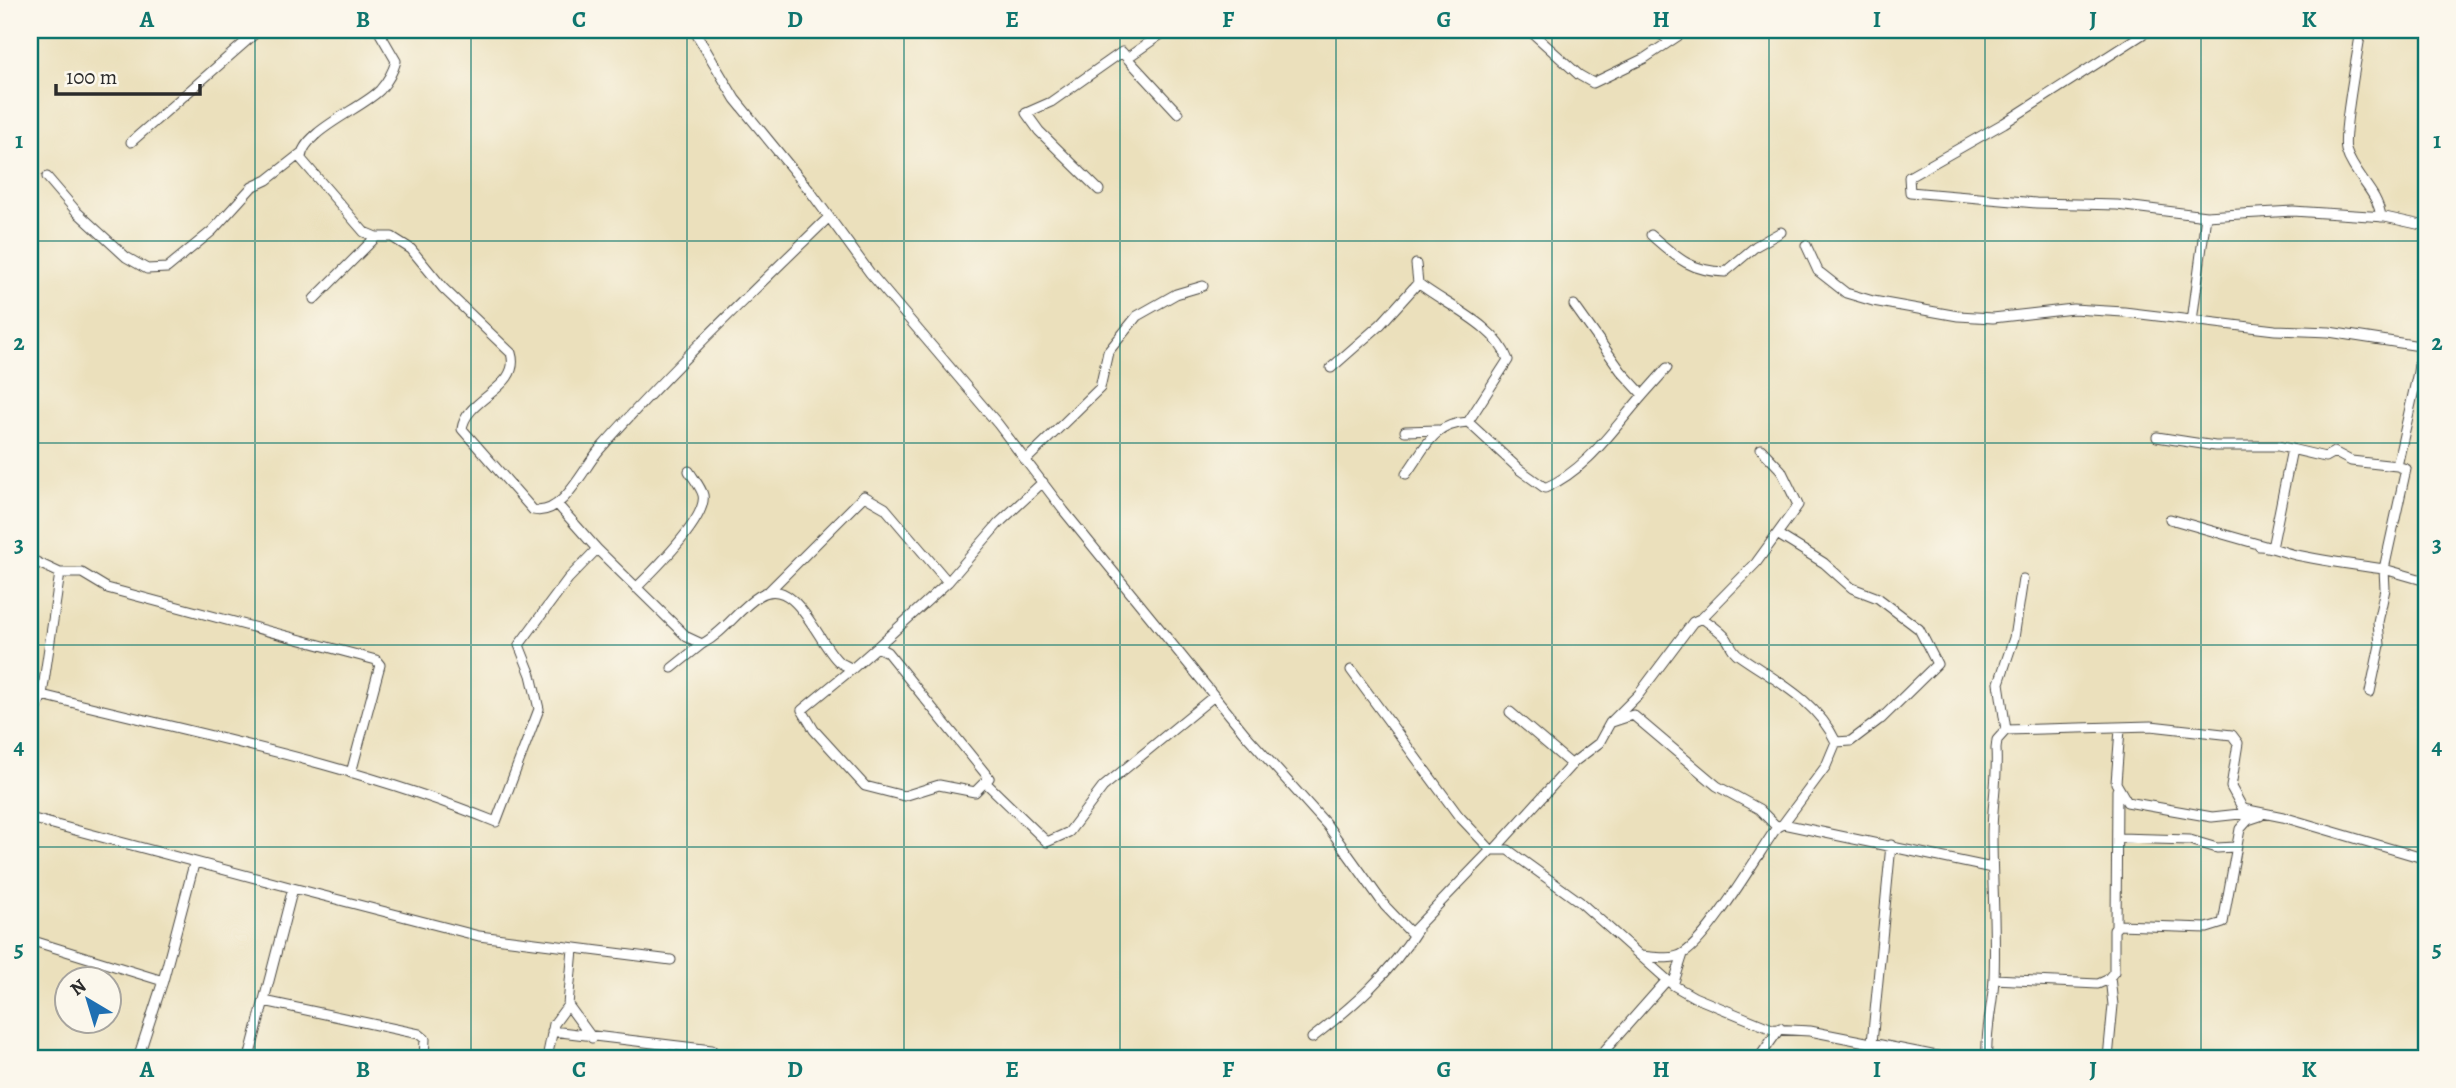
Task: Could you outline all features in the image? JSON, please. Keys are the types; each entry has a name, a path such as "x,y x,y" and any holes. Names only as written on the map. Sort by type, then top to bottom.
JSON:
{"street":[{"path":"131,142 259,30"},
{"path":"47,177 77,212 126,257 147,269 167,268 212,231 252,187 267,180 300,154 326,127 374,95 393,72 396,61 378,30"},
{"path":"694,30 735,99 870,273 1026,460 1214,696 1327,825 1385,906 1411,933 1418,929"},
{"path":"1127,58 1167,30"},
{"path":"1530,30 1585,80 1593,83 1625,69 1687,30"},
{"path":"1655,30 1670,41"},
{"path":"2158,30 2146,32 2004,123 1909,177 1910,192 2036,203 2117,205 2206,216 2293,211 2381,218 2426,226"},
{"path":"2361,30 2346,147 2365,184 2376,198 2381,218"},
{"path":"1099,190 1039,131 1026,113 1051,102 1122,52 1178,113"},
{"path":"300,154 328,194 364,232 376,237 392,237 411,248 443,288 511,353 511,371 499,386 469,410 462,429 533,510 540,512 557,504 597,452 681,363 829,217"},
{"path":"2192,321 2206,216"},
{"path":"1651,236 1674,256 1700,271 1725,272 1756,246 1782,232"},
{"path":"314,299 376,237"},
{"path":"1806,244 1818,271 1835,286 1872,302 1958,316 1993,318 2073,309 2275,330 2329,332 2420,346"},
{"path":"1331,368 1381,324 1418,284 1416,264"},
{"path":"1418,284 1485,330 1504,347 1508,360 1505,367 1468,422"},
{"path":"1026,460 1100,388 1108,352 1137,316 1176,294 1203,286"},
{"path":"1574,305 1621,371 1643,395"},
{"path":"2397,466 2418,372 2426,309"},
{"path":"1405,431 1438,429 1449,423 1468,422 1520,470 1545,488 1559,482 1601,445 1667,368"},
{"path":"1406,474 1438,429"},
{"path":"2157,437 2215,446 2278,446 2325,457 2334,452 2351,461 2406,469 2384,569 2385,589 2378,622 2380,645 2370,692"},
{"path":"1312,1038 1365,996 1405,950 1418,929 1572,765 1599,743 1610,723 1639,694 1693,622 1702,618 1756,563 1798,505 1781,470 1761,449"},
{"path":"2170,519 2236,536 2259,547 2272,548 2292,449"},
{"path":"636,588 677,543 701,510 703,497 689,471"},
{"path":"877,647 887,652 989,778 975,792 939,785 904,796 866,786 814,730 802,710 852,669 948,582 998,524 1043,482"},
{"path":"768,592 864,496 885,508 948,582"},
{"path":"557,504 636,588 687,637 702,644"},
{"path":"1777,534 1824,563 1852,589 1878,598 1919,629 1937,664 1884,716 1851,741 1836,743"},
{"path":"2259,547 2268,546 2279,552 2384,569 2426,581"},
{"path":"42,695 351,773 457,806 496,822 539,709 531,675 519,645 568,579 597,549"},
{"path":"30,559 60,573 82,573 107,587 376,660 380,665 351,773"},
{"path":"30,726 42,695 60,573"},
{"path":"2006,730 1999,683 2014,639 2023,579"},
{"path":"671,668 712,639 759,596 773,590 789,596 838,661 852,669"},
{"path":"1598,1058 1670,983 1683,954 1719,911 1826,766 1836,743 1830,730 1808,704 1762,668 1740,657 1726,638 1702,618"},
{"path":"1351,670 1458,815 1493,850 1508,850 1580,902 1670,983 1755,1024 1947,1058"},
{"path":"985,782 1047,842 1069,832 1103,787 1214,696"},
{"path":"1510,712 1572,765"},
{"path":"1610,723 1633,715 1717,786 1759,809 1780,825 1891,845 1992,868"},
{"path":"1987,1058 1986,1040 1994,979 1992,937 1996,911 1992,868 1997,740 2006,730 2120,729 2151,726 2232,735 2238,743 2231,787 2236,801 2253,813"},
{"path":"1994,979 2098,984 2114,972 2119,838 2115,772 2120,729"},
{"path":"2117,785 2127,802 2141,807 2212,817 2253,813 2294,820 2426,859"},
{"path":"2116,928 2124,924 2207,929 2223,923 2240,829 2248,820 2266,815"},
{"path":"30,818 194,864 479,936 671,960"},
{"path":"2119,838 2190,840 2217,848 2235,847"},
{"path":"1872,1043 1891,845"},
{"path":"138,1058 163,981 194,864"},
{"path":"249,1058 293,888"},
{"path":"30,940 163,981"},
{"path":"547,1058 554,1024 568,1005 573,949"},
{"path":"1640,956 1670,957 1683,954"},
{"path":"2108,1058 2113,1005 2110,977"},
{"path":"264,1001 419,1034 425,1039 424,1058"},
{"path":"568,1005 592,1038"},
{"path":"1759,1058 1780,1028"},
{"path":"552,1031 592,1038 712,1050"}]}
